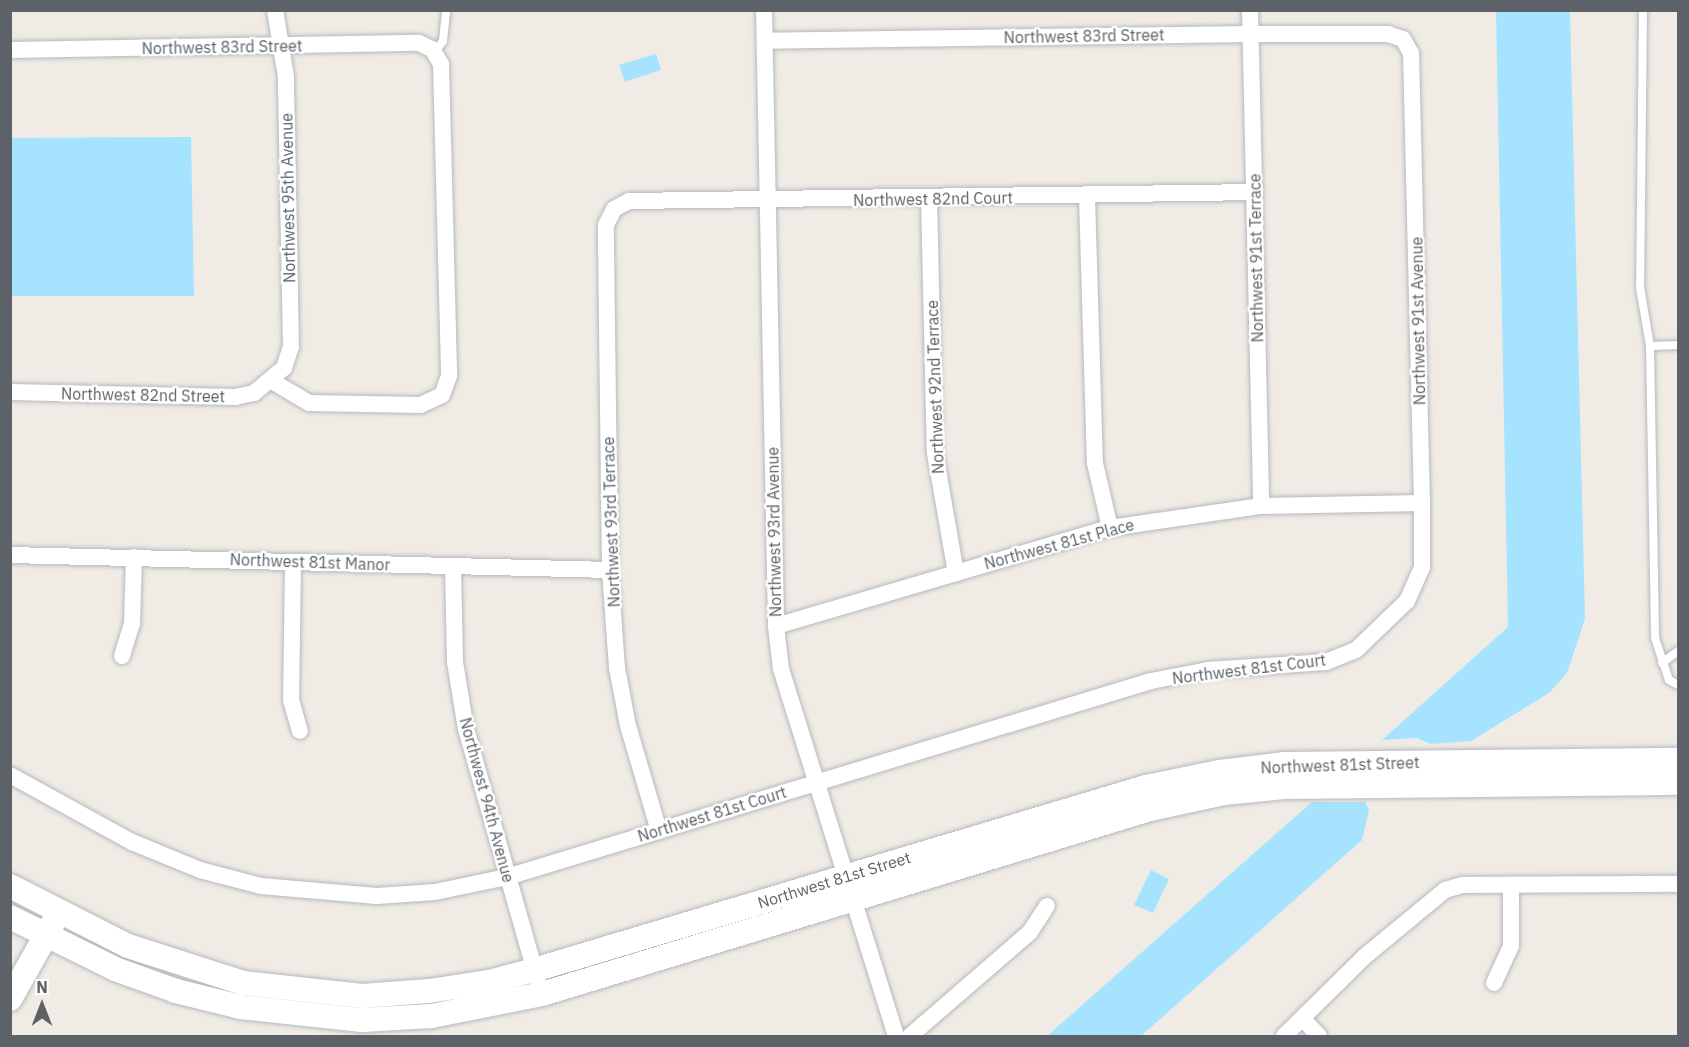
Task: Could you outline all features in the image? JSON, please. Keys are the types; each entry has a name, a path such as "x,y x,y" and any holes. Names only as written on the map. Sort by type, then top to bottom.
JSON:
{"street":[{"name":"Northwest 95th Avenue","path":"272,381 284,369 291,347 286,77 275,10"},
{"name":"Northwest 93rd Avenue","path":"764,10 776,626 781,669 814,783 896,1036"},
{"name":"Northwest 91st Terrace","path":"1250,10 1261,506"},
{"name":"Northwest 83rd Street","path":"765,41 1251,34 1388,34 1403,39"},
{"name":"Northwest 91st Avenue","path":"1403,39 1411,53 1422,503 1422,567 1407,601"},
{"name":"Northwest 83rd Street","path":"10,50 418,43 433,51"},
{"path":"272,381 309,403 421,405 442,395 449,376 441,64 433,51"},
{"name":"Northwest 82nd Court","path":"614,209 629,201 1087,197 1255,192"},
{"path":"1087,197 1095,463 1110,528"},
{"name":"Northwest 92nd Terrace","path":"929,198 935,453 956,573"},
{"name":"Northwest 93rd Terrace","path":"614,209 606,225 610,570 617,668 628,726 659,831"},
{"name":"Northwest 82nd Street","path":"10,392 235,397 254,393 272,381"},
{"name":"Northwest 81st Place","path":"776,626 1110,528 1261,506 1422,503"},
{"name":"Northwest 81st Manor","path":"10,555 610,570"},
{"path":"122,656 132,624 134,557"},
{"path":"293,562 291,700 300,730"},
{"name":"Northwest 94th Avenue","path":"453,566 456,662 466,729 542,994"},
{"name":"Northwest 81st Court","path":"10,775 132,842 200,870 261,886 377,896 435,892 507,878 1151,681 1208,670 1326,662 1356,650 1407,601"},
{"name":"Northwest 81st Street","path":"10,886 59,913 182,967 243,983 304,992 362,996 429,991 489,982 534,970 1146,787 1220,772 1284,764 1678,760"},
{"name":"Northwest 81st Street","path":"10,916 46,936 176,991 303,1016 362,1020 432,1016 542,994 1150,809 1224,793 1284,787 1678,783"},
{"path":"1284,1036 1364,957 1445,890 1463,885 1678,884"},
{"path":"1494,983 1511,946 1511,886"},
{"path":"910,1036 1030,932 1047,906"},
{"path":"10,999 59,913"},
{"path":"1303,1019 1319,1036"}],"lane":[{"path":"433,51 443,41 446,10"},
{"path":"1643,10 1640,286 1650,346 1655,638 1662,663 1670,680 1678,685"},
{"path":"1650,346 1678,345"},
{"path":"1662,663 1678,651"}],"water":[{"path":"1496,11 1570,11 1585,619 1567,673 1549,693 1471,741 1431,744 1417,738 1382,740 1508,627"},
{"path":"656,54 661,70 625,82 619,65"},
{"path":"191,137 194,296 11,296 11,138"},
{"path":"1312,802 1365,802 1369,810 1362,840 1141,1036 1047,1036"},
{"path":"1151,870 1169,879 1153,913 1134,905"}]}
